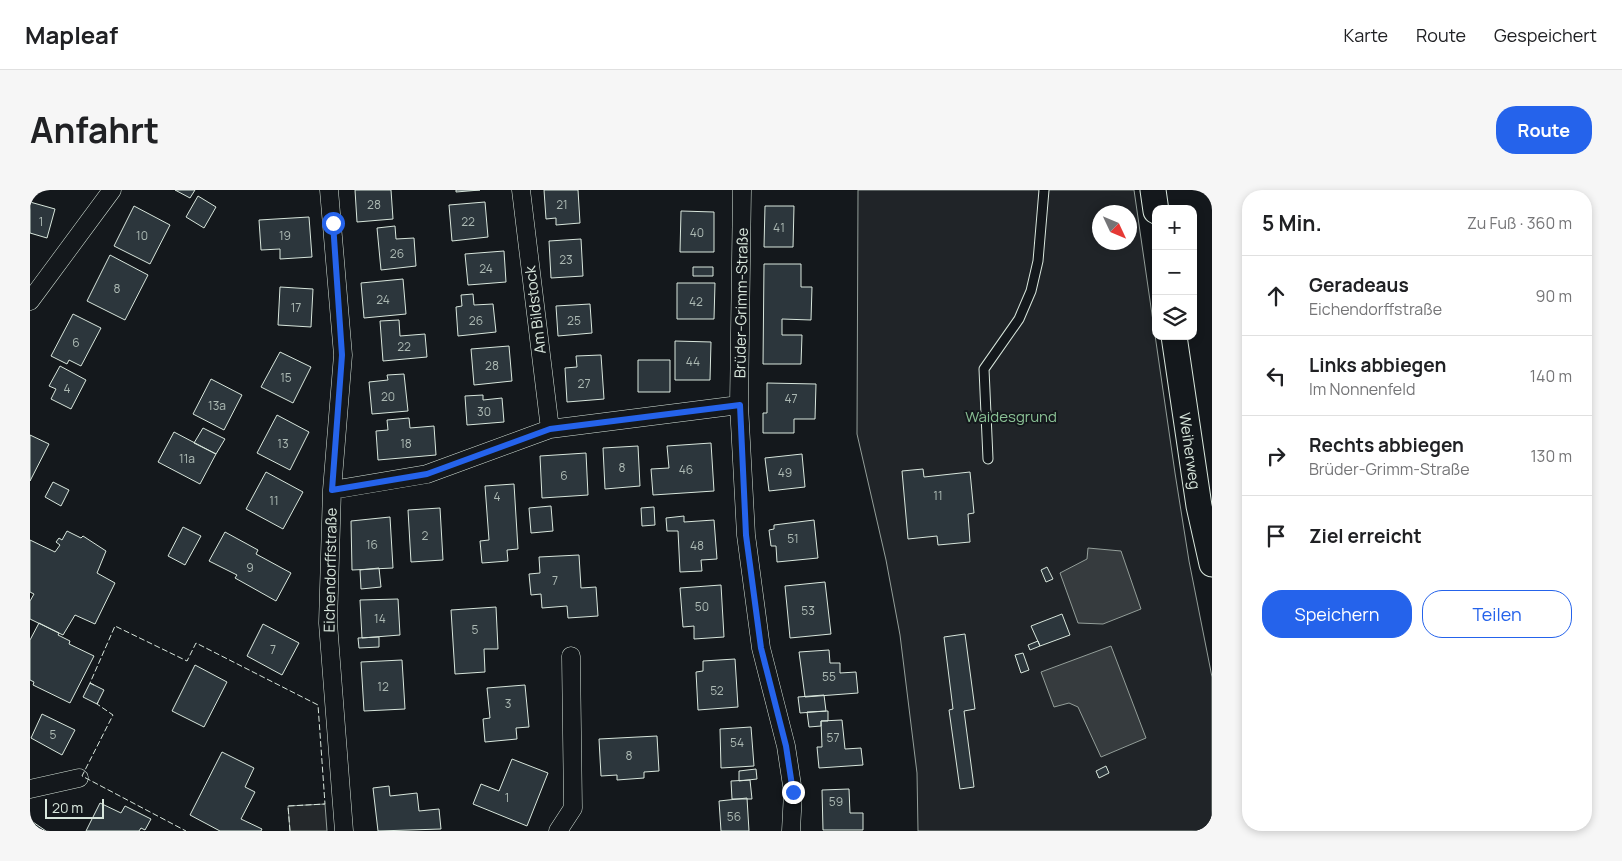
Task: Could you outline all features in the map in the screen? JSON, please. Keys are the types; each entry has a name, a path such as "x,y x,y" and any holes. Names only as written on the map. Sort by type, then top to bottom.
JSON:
{"main road":[{"path":"1153,190 1155,205"},
{"name":"Weiherweg","path":"1175,340 1198,506 1212,564"}],"street":[{"path":"30,301 112,190"},
{"name":"Eichendorffstraße","path":"329,190 342,355 332,490 328,623 344,831"},
{"name":"Am Bildstock","path":"521,190 550,429"},
{"name":"Brüder-Grimm-Straße","path":"742,190 740,405 746,535 761,648 786,746 793,792 794,815 791,831"},
{"path":"332,490 427,474 550,429 740,405"},
{"path":"558,831 573,808 571,656"},
{"path":"30,789 79,778"}],"lane":[{"path":"988,459 984,369 1018,319 1032,291 1038,261 1044,190"}],"green space":[{"name":"Waidesgrund","path":"858,190 1134,190 1136,205 1092,205 1092,250 1137,250 1137,211 1152,314 1152,340 1156,340 1189,561 1212,677 1212,831 918,831 917,773 900,635 886,560 857,434"}],"shaded area":[{"path":"1088,548 1121,551 1141,609 1103,624 1078,623 1060,573 1087,559"},
{"path":"1111,646 1146,738 1101,757 1078,707 1069,703 1054,707 1041,672"},
{"path":"325,804 327,831 290,831 288,806"}],"building":[{"path":"175,190 195,190 190,198"},
{"path":"355,190 391,190 393,219 357,222"},
{"path":"456,190 480,190 456,192"},
{"path":"544,190 578,190 580,223 556,225 556,218 546,219"},
{"path":"198,196 216,207 204,228 186,217"},
{"path":"30,202 55,209 47,238 30,233"},
{"path":"485,202 488,237 452,241 449,205"},
{"path":"134,206 170,225 150,264 114,246"},
{"path":"765,206 794,206 793,247 764,247"},
{"path":"681,211 714,212 714,252 680,252"},
{"path":"309,217 312,257 280,259 280,249 261,250 259,220"},
{"path":"395,226 396,239 414,238 416,266 381,270 377,228"},
{"path":"581,239 583,276 551,278 549,241"},
{"path":"504,251 506,282 468,285 465,254"},
{"path":"110,255 148,275 125,320 87,301"},
{"path":"764,264 801,264 801,287 812,287 811,320 782,319 782,335 802,335 801,364 763,364"},
{"path":"693,267 713,267 713,276 693,276"},
{"path":"403,279 406,314 364,318 361,283"},
{"path":"677,283 715,283 714,319 677,319"},
{"path":"280,287 313,289 311,327 278,325"},
{"path":"473,294 474,305 493,304 496,332 458,336 456,307 462,306 461,295"},
{"path":"590,304 592,333 558,336 556,306"},
{"path":"73,314 101,328 81,366 69,360 67,364 51,356"},
{"path":"399,320 400,336 425,334 427,357 383,361 380,321"},
{"path":"675,341 711,342 710,380 675,380"},
{"path":"509,346 512,381 474,385 471,349"},
{"path":"280,352 311,367 293,403 261,387"},
{"path":"601,355 604,399 567,402 565,368 577,367 576,356"},
{"path":"638,360 670,360 670,392 638,392"},
{"path":"60,366 86,380 71,409 51,399 56,389 49,386"},
{"path":"404,374 408,411 372,414 369,382 388,380 387,375"},
{"path":"211,379 242,395 224,430 193,414"},
{"path":"767,383 816,384 815,419 794,419 794,433 763,433 763,413 767,413"},
{"path":"483,395 483,400 502,398 504,422 467,425 465,396"},
{"path":"277,415 309,432 290,470 257,453"},
{"path":"409,418 410,428 434,426 436,455 378,460 376,431 388,430 387,420"},
{"path":"203,428 225,439 216,454 194,443"},
{"path":"174,432 216,454 200,484 158,462"},
{"path":"30,435 49,444 30,481"},
{"path":"711,443 714,491 653,495 651,469 669,468 667,446"},
{"path":"638,446 640,486 605,489 603,448"},
{"path":"586,453 588,495 542,498 540,456"},
{"path":"802,454 805,487 769,491 765,458"},
{"path":"923,469 924,477 970,472 974,513 968,514 970,542 938,545 937,536 908,539 902,471"},
{"path":"266,472 303,492 283,529 246,509"},
{"path":"53,482 69,490 61,506 45,497"},
{"path":"514,484 518,549 507,550 508,561 482,563 480,541 489,540 485,486"},
{"path":"551,506 553,531 531,533 529,508"},
{"path":"654,507 655,525 642,526 641,508"},
{"path":"440,508 443,560 411,562 408,510"},
{"path":"684,516 684,522 714,520 717,559 701,560 702,571 680,572 678,531 667,531 666,518"},
{"path":"390,517 393,568 352,570 351,521"},
{"path":"814,520 818,558 777,562 776,546 771,546 769,530 774,529 774,525"},
{"path":"183,527 201,536 185,565 168,556"},
{"path":"67,531 81,538 83,536 106,551 97,573 115,583 95,624 75,615 63,635 30,619 30,601 34,594 30,592 30,540 55,552 60,545 56,542 59,538 62,540"},
{"path":"225,532 258,550 256,554 291,573 276,601 235,578 237,575 209,561"},
{"path":"579,555 581,588 596,587 598,616 568,618 567,606 542,608 541,594 531,595 529,574 540,573 539,557"},
{"path":"1047,567 1053,579 1046,582 1041,570"},
{"path":"379,568 381,587 361,589 360,570"},
{"path":"825,582 831,634 790,638 785,586"},
{"path":"721,585 724,637 694,639 694,626 683,627 680,588"},
{"path":"398,599 400,635 362,638 360,600"},
{"path":"496,607 498,649 484,649 485,672 455,674 451,610"},
{"path":"1062,614 1070,635 1040,646 1031,626"},
{"path":"39,623 59,633 58,635 70,641 69,644 94,656 70,703 33,685 34,682 30,680 30,640"},
{"path":"263,624 299,643 282,675 247,656"},
{"path":"965,634 975,709 964,711 974,787 960,789 949,710 953,709 944,637"},
{"path":"379,637 379,647 359,648 358,638"},
{"path":"1038,641 1040,646 1030,650 1028,645"},
{"path":"829,650 830,663 840,663 840,673 856,672 858,693 805,697 799,652"},
{"path":"1023,653 1029,670 1021,673 1015,655"},
{"path":"735,659 738,707 698,710 696,672 703,671 703,661"},
{"path":"402,660 405,709 364,711 361,662"},
{"path":"195,665 227,682 204,727 172,711"},
{"path":"90,683 104,690 97,704 83,697"},
{"path":"525,685 529,727 516,728 517,739 485,742 483,719 490,718 487,688"},
{"path":"824,695 826,711 800,713 798,697"},
{"path":"828,711 828,721 821,721 821,726 809,727 807,712"},
{"path":"42,714 75,730 62,755 31,738"},
{"path":"842,720 845,749 861,748 863,765 819,768 817,747 822,747 821,721"},
{"path":"751,727 754,766 721,768 720,729"},
{"path":"657,736 659,771 644,772 644,778 617,780 617,775 601,776 599,739"},
{"path":"222,752 254,768 245,787 255,792 241,819 262,829 261,831 220,831 190,815"},
{"path":"512,759 548,773 527,826 473,804 481,784 499,791"},
{"path":"1106,766 1109,773 1099,778 1096,771"},
{"path":"756,769 757,779 739,781 739,771"},
{"path":"750,780 752,799 732,799 731,781"},
{"path":"389,786 390,796 417,793 419,811 439,809 441,829 378,831 373,788"},
{"path":"849,789 850,813 863,813 863,830 823,830 822,790"},
{"path":"747,798 749,831 721,831 719,801"},
{"path":"100,803 121,813 125,806 151,819 145,830 141,828 139,831 86,831"},
{"path":"30,820 46,831 30,831"}],"fence":[{"path":"94,685 90,683 115,626 187,661 196,643 318,705 325,804 288,806 290,831"},
{"path":"98,702 97,704 113,715 82,776 186,831"}],"route":[{"path":"333,223 342,355 332,490 427,474 550,429 740,405 746,535 761,648 786,746 793,792"}]}
